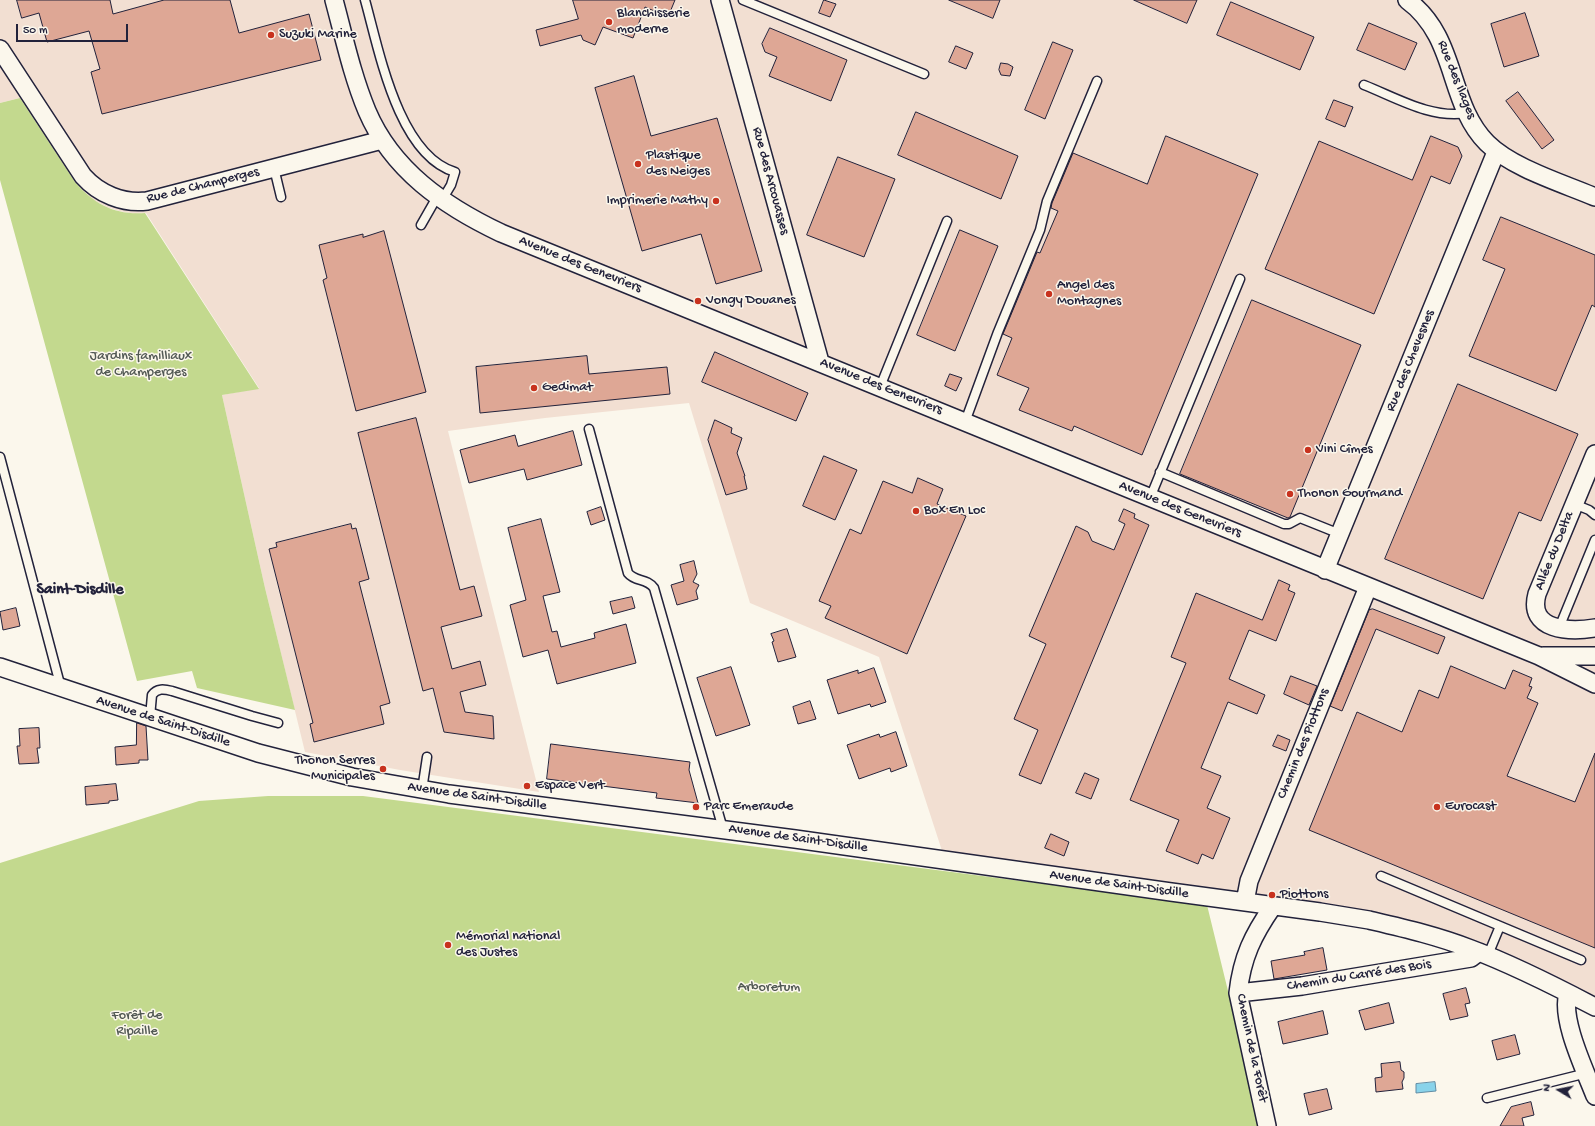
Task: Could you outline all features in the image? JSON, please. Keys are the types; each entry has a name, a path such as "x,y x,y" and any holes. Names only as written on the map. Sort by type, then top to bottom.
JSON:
{"street":[{"name":"Avenue des Genevriers","path":"334,0 355,80 367,112 382,140 413,176 439,199 471,218 501,233 820,362 1368,588 1539,656 1595,684"},
{"name":"Rue des Arcouasses","path":"720,0 820,362"},
{"name":"Rue des Ilages","path":"1407,0 1428,20 1440,40 1467,113 1478,131 1496,152 1520,166 1595,197"},
{"name":"Rue de Champerges","path":"0,49 83,176 94,187 108,195 123,200 133,202 147,201 382,140"},
{"name":"Rue des Chevesnes","path":"1325,570 1496,152"},
{"name":"Allée du Delta","path":"1595,454 1536,599 1537,610 1542,619 1550,626 1576,630 1595,628"},
{"name":"Chemin des Piottons","path":"1244,902 1249,881 1368,588"},
{"name":"Avenue des Genevriers","path":"1539,656 1595,656"},
{"name":"Avenue de Saint-Disdille","path":"0,668 239,747 290,762 352,777 422,790 723,829 1369,920 1429,935 1484,954 1518,968 1595,1007"},
{"name":"Chemin de la Forêt","path":"1267,1126 1238,993 1242,968 1249,945 1273,906"},
{"name":"Chemin du Carré des Bois","path":"1238,993 1302,986 1471,958 1484,954"},
{"path":"1568,993 1566,1008 1568,1022 1595,1096"}],"lane":[{"path":"365,0 387,79 402,118 430,157 439,165 455,172 451,185 421,225"},
{"path":"743,0 924,74"},
{"path":"965,422 998,332 1040,230 1047,201 1097,81"},
{"path":"1364,85 1435,113 1457,115 1467,113"},
{"path":"274,168 281,196"},
{"path":"880,387 946,221"},
{"path":"1150,498 1240,279"},
{"path":"588,429 628,573 633,578 647,582 654,588 723,829"},
{"path":"0,457 61,688"},
{"path":"1160,472 1284,524 1289,524 1300,518 1340,534"},
{"path":"1574,504 1589,510 1595,515"},
{"path":"1559,628 1595,540"},
{"path":"150,717 152,695 158,690 163,689 278,723"},
{"path":"422,790 428,757"},
{"path":"1381,876 1580,960"},
{"path":"1484,954 1500,926"},
{"path":"1487,1098 1587,1073"}],"shaded area":[{"path":"0,0 1595,0 1595,1007 1444,940 945,860 879,657 750,603 689,403 545,418 448,431 539,792 400,770 305,752 265,588 222,395 259,388 146,213 135,214 119,211 93,200 75,182 20,98 0,103"}],"green space":[{"name":"Jardins familliaux de Champerges","path":"20,98 75,182 90,197 106,207 115,210 145,213 259,389 222,395 265,588 295,710 197,688 192,671 137,681 0,180 0,103"},
{"path":"268,796 363,796 1207,905 1261,1126 0,1126 0,863 199,801"}],"water":[{"path":"1435,1082 1436,1091 1416,1093 1416,1084"}],"building":[{"path":"17,0 110,0 113,14 164,0 230,0 239,33 309,14 321,60 102,114 91,72 100,69 89,31 47,42 39,13 22,18"},
{"name":"Blanchisserie moderne","path":"573,0 675,0 668,17 645,7 633,38 603,27 595,45 583,40 581,35 540,46 536,30 578,19"},
{"path":"824,0 836,4 830,17 819,13"},
{"path":"949,0 1000,0 993,18"},
{"path":"1134,0 1197,0 1187,23"},
{"path":"1231,2 1314,37 1300,70 1217,35"},
{"path":"1525,13 1539,56 1504,67 1491,24"},
{"path":"1369,23 1417,43 1405,70 1357,50"},
{"path":"770,28 847,60 831,101 769,76 777,57 765,52 762,44"},
{"path":"1053,42 1073,50 1045,119 1025,110"},
{"path":"956,46 973,53 966,69 949,62"},
{"path":"1001,63 1008,64 1013,67 1010,76 1001,75 999,70"},
{"path":"634,76 651,136 717,118 762,271 716,284 701,234 642,251 595,88"},
{"path":"1518,92 1554,140 1542,149 1506,101"},
{"path":"1334,100 1353,107 1345,127 1326,119"},
{"path":"916,112 1018,156 1001,199 898,155"},
{"path":"1166,136 1258,174 1142,455 1074,426 1072,431 1019,410 1029,388 997,375 1012,338 1003,334 1037,252 1040,253 1058,211 1051,208 1052,203 1073,153 1147,184"},
{"path":"1431,136 1458,147 1462,156 1450,184 1431,176 1374,314 1265,269 1319,141 1412,180"},
{"path":"838,157 895,179 864,257 807,235"},
{"path":"1501,217 1595,255 1595,307 1592,305 1556,391 1469,356 1505,269 1483,260"},
{"path":"960,230 998,246 955,351 917,335"},
{"path":"384,231 426,392 356,411 323,280 327,278 319,245 363,234 363,237"},
{"path":"1252,300 1361,345 1290,517 1288,518 1180,474"},
{"path":"715,352 808,393 796,421 702,382"},
{"name":"Gedimat","path":"587,356 589,374 667,367 670,394 480,413 476,367"},
{"path":"950,374 962,378 956,391 945,386"},
{"path":"1458,384 1578,434 1541,521 1519,512 1483,599 1385,559"},
{"path":"416,418 460,590 474,586 482,616 441,627 452,669 480,661 486,685 460,692 465,712 493,716 494,739 444,732 433,688 423,691 358,433"},
{"path":"715,420 732,428 731,433 742,438 737,453 745,476 747,489 726,495 708,440"},
{"path":"573,431 582,465 527,480 524,469 469,483 460,450 515,435 518,446"},
{"path":"824,456 857,470 835,520 803,506"},
{"path":"918,478 943,489 937,504 966,516 907,654 825,618 831,606 819,601 850,529 861,534 883,481 912,493"},
{"path":"601,507 605,520 591,525 587,512"},
{"path":"1124,509 1135,514 1134,518 1149,525 1041,784 1019,775 1038,730 1014,719 1046,644 1029,636 1076,526 1088,532 1092,541 1114,550 1125,524 1119,521"},
{"path":"541,519 560,592 543,596 552,632 557,631 561,647 595,638 594,633 626,624 636,663 557,684 548,650 523,657 510,605 526,600 508,528"},
{"path":"351,524 352,529 356,528 369,579 359,582 390,703 380,706 384,724 314,742 310,724 313,723 269,549 277,547 276,543"},
{"path":"694,561 697,574 693,582 699,585 696,591 698,599 677,605 671,585 684,581 680,565"},
{"path":"1279,580 1290,585 1288,590 1295,593 1276,641 1249,630 1229,679 1265,695 1257,714 1228,702 1201,768 1221,776 1207,808 1230,818 1213,859 1202,854 1198,864 1166,851 1179,820 1130,800 1186,663 1171,657 1196,593 1262,620"},
{"path":"632,597 635,608 613,614 610,602"},
{"path":"16,608 20,626 3,630 0,612"},
{"path":"1373,609 1445,637 1438,654 1376,629 1342,711 1330,706 1369,610"},
{"path":"787,629 796,657 778,662 772,642 774,641 771,634"},
{"name":"Eurocast","path":"1451,666 1505,689 1513,670 1532,678 1529,686 1532,687 1527,698 1538,703 1507,776 1575,802 1595,753 1595,948 1309,830 1357,712 1402,732 1419,690 1438,698"},
{"path":"731,667 750,725 716,736 697,678"},
{"path":"874,668 886,702 871,707 870,704 838,714 827,680 858,670 858,673"},
{"path":"1291,676 1317,686 1309,705 1284,694"},
{"path":"810,701 816,719 798,724 793,707"},
{"path":"137,723 146,726 148,760 139,760 139,763 116,765 115,747 136,745"},
{"path":"39,728 40,748 37,748 39,763 19,764 17,746 20,746 19,729"},
{"path":"896,732 907,766 891,772 890,768 859,779 847,745 879,734 880,737"},
{"path":"1278,735 1290,740 1286,751 1273,746"},
{"path":"551,744 690,762 689,770 698,803 656,798 657,793 547,779"},
{"path":"1085,773 1099,779 1091,799 1076,793"},
{"path":"116,784 118,800 109,801 109,803 86,805 85,787"},
{"path":"1051,834 1069,842 1064,856 1045,848"},
{"path":"1323,948 1327,970 1274,979 1271,961 1305,955 1304,952"},
{"path":"1466,988 1470,1003 1465,1004 1468,1016 1450,1020 1443,994"},
{"path":"1389,1003 1394,1023 1365,1030 1359,1011"},
{"path":"1323,1011 1328,1034 1283,1044 1278,1022"},
{"path":"1515,1035 1520,1054 1497,1060 1492,1041"},
{"path":"1400,1062 1401,1070 1404,1072 1402,1082 1403,1089 1376,1092 1375,1078 1382,1077 1381,1064"},
{"path":"1327,1089 1332,1109 1309,1115 1304,1094"},
{"path":"1531,1102 1534,1115 1522,1118 1524,1126 1500,1126 1511,1107"}],"place":[{"name":"Blanchisserie moderne","path":"609,22"},
{"name":"Suzuki Marine","path":"271,35"},
{"name":"Plastique des Neiges","path":"638,164"},
{"name":"Imprimerie Mathy","path":"716,201"},
{"name":"Angel des Montagnes","path":"1049,294"},
{"name":"Vongy Douanes","path":"698,301"},
{"name":"Gedimat","path":"534,388"},
{"name":"Vini Cîmes","path":"1308,450"},
{"name":"Thonon Gourmand","path":"1290,494"},
{"name":"Box En Loc","path":"916,511"},
{"name":"Thonon Serres Municipales","path":"383,769"},
{"name":"Espace Vert","path":"527,786"},
{"name":"Parc Emeraude","path":"696,807"},
{"name":"Eurocast","path":"1437,807"},
{"name":"Piottons","path":"1272,895"},
{"name":"Mémorial national des Justes","path":"448,945"}],"district":[{"name":"Saint-Disdille","path":"80,591"}],"park label":[{"name":"Arboretum","path":"769,988"},
{"name":"Forêt de Ripaille","path":"137,1024"}]}
